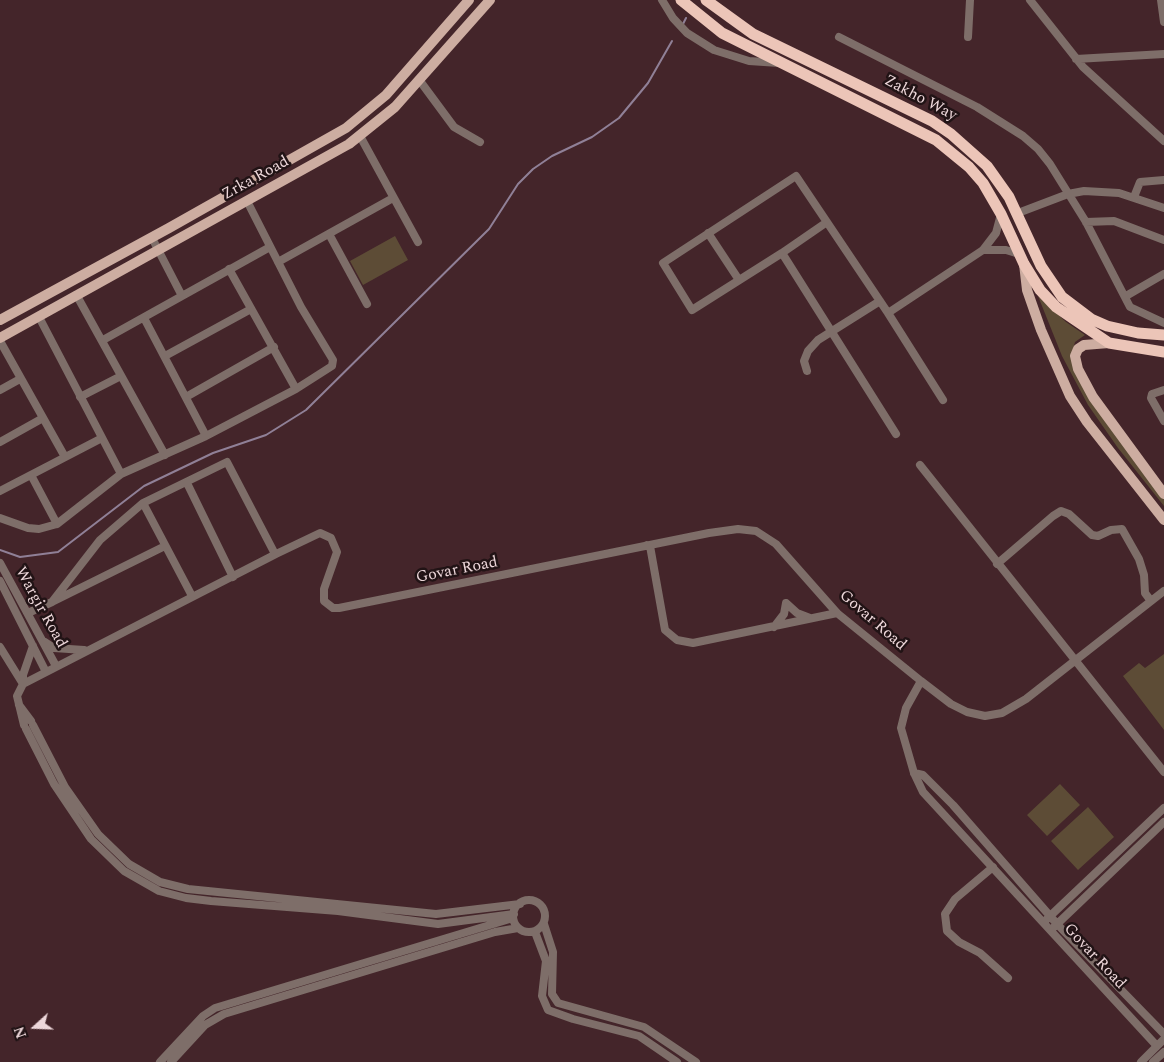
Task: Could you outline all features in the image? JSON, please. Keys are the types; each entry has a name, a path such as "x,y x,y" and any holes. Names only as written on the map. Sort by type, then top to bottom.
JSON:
{"highway":[{"name":"Zakho Way","path":"681,0 722,33 936,140 969,167 983,183 1040,290 1056,307 1109,343 1164,352"},
{"name":"Zakho Way","path":"706,0 754,34 932,121 951,134 987,166 1018,213 1041,266 1062,297 1091,319 1107,326 1138,333 1164,335"},
{"path":"747,46 754,34"}],"main road":[{"name":"Zrka Road","path":"0,320 152,238 354,122 386,95 468,0"},
{"name":"Zrka Road","path":"0,340 247,200 336,152 360,136 395,107 490,0"},
{"name":"Zakho Way","path":"1022,259 1028,290 1041,330 1070,396 1087,422 1164,520"},
{"name":"Zakho Way","path":"1109,343 1084,345 1078,349 1075,356 1078,370 1093,397 1163,491"}],"street":[{"path":"662,0 673,18 687,32 714,50 749,61 783,63"},
{"path":"968,37 970,0"},
{"path":"1030,0 1076,59 1164,141"},
{"path":"1161,0 1164,22"},
{"path":"840,37 978,107 1023,136 1038,149 1050,164 1086,222 1126,296 1130,307 1164,323"},
{"path":"1076,59 1164,54"},
{"path":"420,80 454,127 480,142"},
{"path":"360,136 418,242"},
{"path":"827,222 692,310 663,263 796,176 827,222 888,313 943,400"},
{"path":"1134,196 1140,182 1164,180"},
{"path":"1018,213 1068,194 1084,191 1134,196 1164,208"},
{"path":"278,262 393,198"},
{"path":"0,518 28,528 39,529 57,524 121,474 206,436 296,389 332,366 333,360 278,262 247,200"},
{"path":"888,313 983,250 996,234 1001,214"},
{"path":"1086,222 1114,221 1164,240"},
{"path":"708,233 739,280"},
{"path":"329,234 367,304"},
{"path":"152,238 182,296"},
{"path":"103,340 270,247"},
{"path":"983,250 1006,250 1022,259"},
{"path":"782,252 896,434"},
{"path":"229,269 296,389"},
{"path":"1126,296 1164,274"},
{"path":"77,296 165,455"},
{"path":"807,371 804,361 808,351 818,340 880,301"},
{"path":"165,356 251,308"},
{"path":"39,317 121,474"},
{"path":"144,318 206,436"},
{"path":"0,340 65,457"},
{"path":"186,397 274,348"},
{"path":"80,398 121,376"},
{"path":"0,390 20,379"},
{"path":"1164,390 1152,394 1151,398 1164,421"},
{"path":"0,442 43,418"},
{"path":"0,491 102,438"},
{"path":"52,602 100,540 143,503 227,462 275,554"},
{"path":"920,465 1164,772"},
{"path":"30,475 57,524"},
{"path":"187,483 234,577"},
{"path":"143,503 192,596"},
{"path":"997,564 1061,511 1069,514 1092,535 1098,536 1111,530 1122,529 1139,559 1144,575 1145,593 1151,601"},
{"name":"Govar Road","path":"23,684 192,596 234,577 275,554 320,533 331,538 337,552 323,595 328,606 339,608 647,545 738,529 756,531 776,544 837,613 921,681 958,708 979,715 991,716 1002,713 1020,703 1164,591"},
{"path":"647,545 650,546 665,630 677,640 693,643 837,613"},
{"path":"28,614 166,546"},
{"name":"Wargir Road","path":"0,563 56,666"},
{"name":"Wargir Road","path":"1,584 46,672"},
{"path":"774,627 784,614 786,603 797,613 810,618"},
{"path":"42,640 54,648 88,650"},
{"path":"33,646 23,675 23,684 17,696 19,705 69,809 91,839 124,871 160,891 186,898 210,901 338,911 438,924 513,916"},
{"path":"0,647 3,658 23,684"},
{"name":"Govar Road","path":"921,681 906,708 902,728 914,773 923,792 1156,1045"},
{"path":"29,725 78,809 114,851 129,864 160,882 188,890 436,914 520,904 528,900 538,902 546,914 544,924 553,952 552,994 558,1003 644,1027 696,1062"},
{"name":"Govar Road","path":"914,773 923,775 953,805 1057,924 1164,1034"},
{"path":"1043,922 1164,808"},
{"path":"1050,930 1164,822"},
{"path":"124,871 129,864"},
{"path":"993,867 955,899 945,914 947,931 959,942 980,953 1008,978"},
{"path":"160,1062 203,1016 215,1008 513,916 520,904"},
{"path":"513,916 518,928"},
{"path":"171,1062 205,1025 224,1014 494,932 518,928 526,932 535,932 544,924"},
{"path":"535,932 546,961 542,996 548,1010 556,1014 639,1036 677,1062"},
{"path":"1141,1062 1164,1039"},
{"path":"1153,1062 1164,1052"}],"shaded area":[{"path":"395,236 408,260 363,285 350,261"},
{"path":"1038,296 1066,322 1085,335 1075,342 1071,358 1164,497 1164,506 1118,448 1088,405 1062,356"},
{"path":"1164,654 1164,730 1123,676 1139,663 1145,668"},
{"path":"1060,784 1080,805 1047,836 1027,815"},
{"path":"1088,807 1114,837 1078,870 1051,841"}],"waterway":[{"path":"683,24 686,18"},
{"path":"0,550 20,557 58,552 144,486 213,453 266,435 306,410 489,229 518,184 533,169 552,156 592,137 619,118 648,83 672,41"}]}
